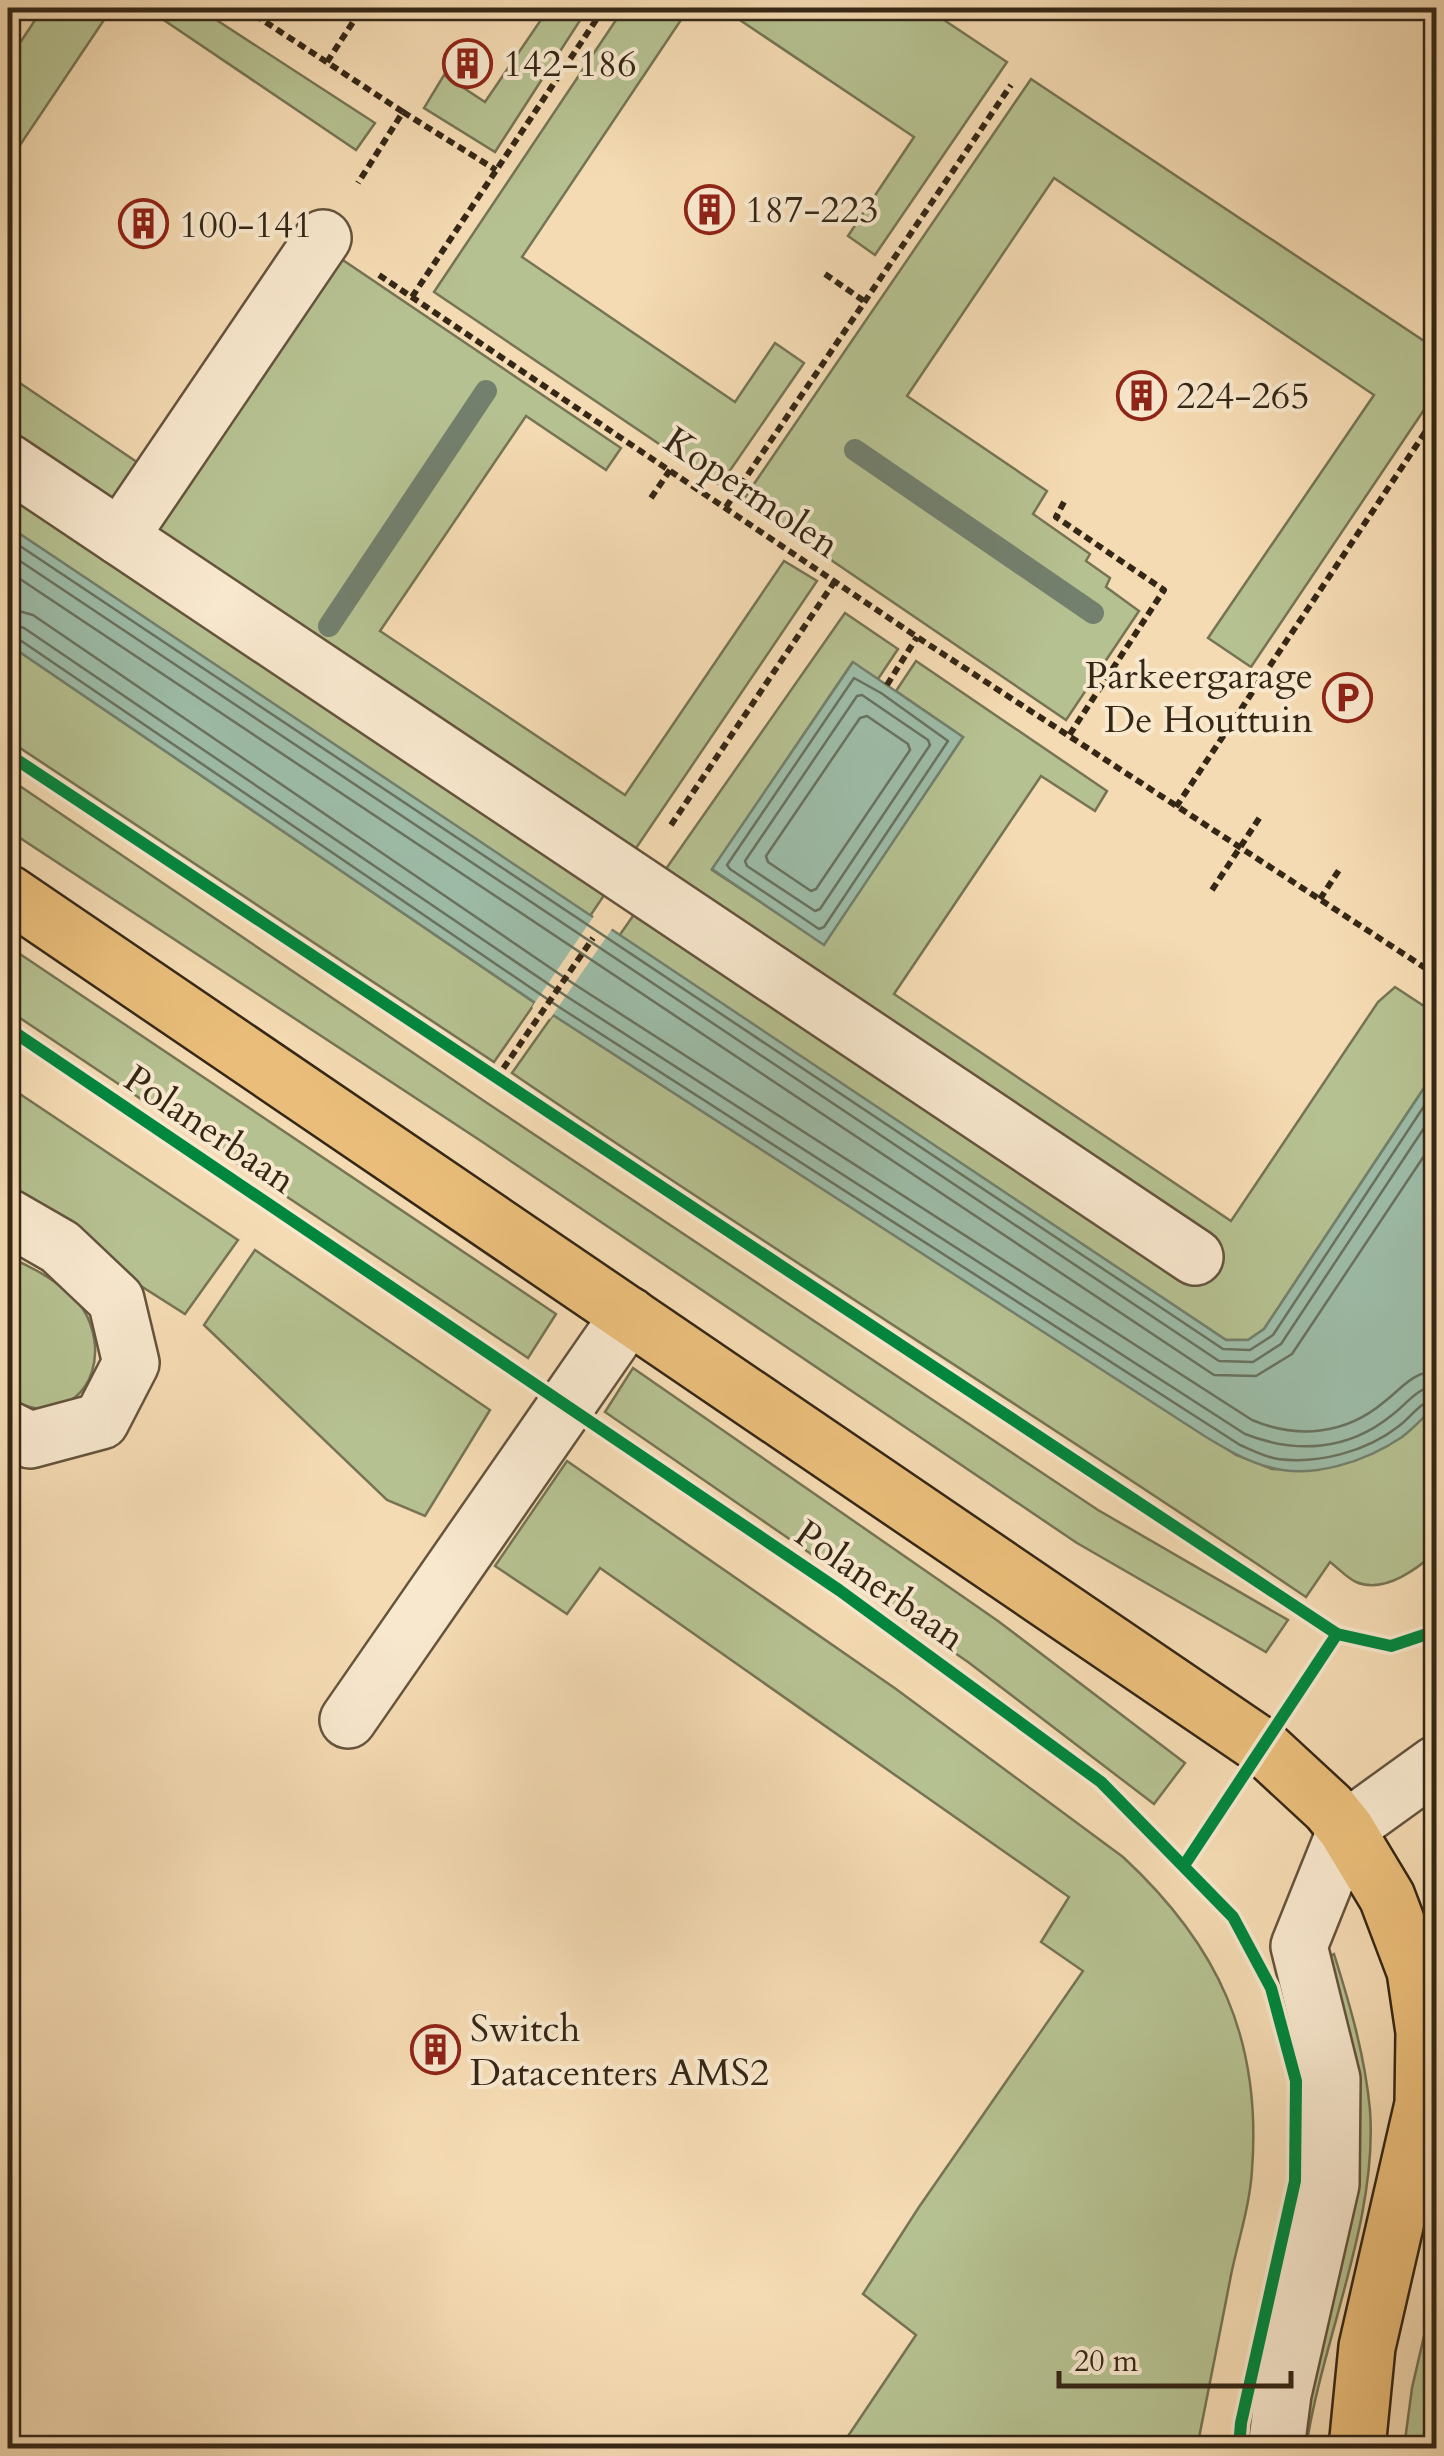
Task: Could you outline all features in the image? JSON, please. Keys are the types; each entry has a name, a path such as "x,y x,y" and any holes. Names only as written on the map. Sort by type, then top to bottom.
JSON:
{"main road":[{"path":"8,892 1263,1747 1299,1777 1346,1830 1387,1897 1414,1971 1424,2032 1423,2104 1366,2348 1357,2448"}],"street":[{"path":"120,537 322,238"},
{"path":"8,462 120,537 623,894 1195,1256"},
{"path":"8,1217 60,1246 116,1300 131,1363 101,1421 30,1440 8,1429"},
{"path":"348,1720 629,1315"},
{"path":"1276,2448 1283,2394 1330,2184 1332,2079 1299,1946 1346,1830 1436,1764"}],"path":[{"path":"244,8 496,170"},
{"path":"412,297 604,8"},
{"path":"327,62 355,18"},
{"path":"726,507 1011,85"},
{"path":"322,238 403,112"},
{"path":"826,274 864,301"},
{"path":"1176,808 1436,416"},
{"path":"651,498 670,470"},
{"path":"1064,502 1056,517 1164,590 1068,737"},
{"path":"496,1079 835,581"},
{"path":"1309,608 1316,614"},
{"path":"887,684 917,637"},
{"path":"1212,890 1260,817"},
{"path":"1320,900 1338,870"},
{"path":"480,1068 513,1090"}],"shaded area":[{"path":"43,8 112,8 8,163 8,61"},
{"path":"146,8 198,8 375,123 356,150"},
{"path":"549,8 588,8 495,152 424,108 444,75 485,102"},
{"path":"624,8 689,8 522,257 735,402 775,343 804,363 720,485 434,292"},
{"path":"722,8 926,8 1007,62 875,255 848,236 914,137"},
{"path":"1031,79 1436,349 1436,392 1251,667 1208,638 1374,395 1054,178 907,396 1047,491 1033,514 1090,554 1086,561 1110,578 1106,587 1139,611 1066,720 743,500"},
{"path":"328,250 621,448 606,470 526,416 380,631 625,795 784,561 817,581 590,916 8,526 8,375 171,485"},
{"path":"845,613 898,649 878,679 852,663 712,870 824,944 963,737 896,691 916,661 1107,791 1095,811 1041,776 894,994 1231,1221 1378,1002 1395,987 1436,1014 1436,1070 1264,1329 1248,1340 1226,1340 619,936"},
{"path":"8,644 535,1003 494,1062 8,740"},
{"path":"8,778 1098,1510 1288,1620 1266,1652 1077,1543 481,1141 8,830"},
{"path":"8,946 556,1314 528,1358 8,1010"},
{"path":"553,1015 1236,1455 1272,1469 1318,1470 1402,1437 1436,1405 1436,1552 1410,1572 1378,1585 1356,1582 1330,1562 1306,1597 512,1073"},
{"path":"8,1086 238,1240 185,1314 114,1269 8,1192"},
{"path":"255,1250 490,1410 425,1516 387,1500 204,1325"},
{"path":"8,1257 59,1285 83,1309 90,1324 95,1356 92,1372 86,1386 62,1405 39,1409 8,1399"},
{"path":"633,1368 998,1621 1185,1763 1154,1804 968,1662 605,1412"},
{"path":"567,1461 896,1689 1123,1857 1185,1925 1208,1960 1241,2037 1253,2123 1252,2170 1197,2448 840,2448 916,2335 863,2294 1083,1971 1041,1942 1069,1897 600,1568 567,1614 495,1566"},
{"path":"1334,1954 1365,2070 1370,2151 1357,2236 1306,2448 1289,2448 1325,1959"},
{"path":"1436,2284 1436,2409 1428,2448 1404,2448 1412,2388"}],"water":[{"path":"8,526 1226,1340 1248,1340 1264,1329 1436,1070 1436,1405 1388,1446 1320,1470 1269,1467 1206,1437 553,1015 8,644"},
{"path":"853,662 963,737 824,945 712,869"}],"pier":[{"path":"596,913 614,926 550,1019 532,1007"}],"waterway":[{"path":"329,626 486,391"},
{"path":"855,450 1093,613"}],"cycle path":[{"path":"8,754 1337,1634 1391,1646 1436,1631"},
{"name":"Polanerbaan","path":"8,1028 839,1590 1101,1782 1233,1917 1271,1988 1296,2081 1295,2181 1241,2423 1239,2448"},
{"path":"1185,1864 1337,1634"}],"place":[{"name":"142-186","path":"468,63"},
{"name":"187-223","path":"710,209"},
{"name":"100-141","path":"144,224"},
{"name":"224-265","path":"1141,395"},
{"name":"Parkeergarage De Houttuin","path":"1348,697"},
{"name":"Switch Datacenters AMS2","path":"435,2050"}]}
